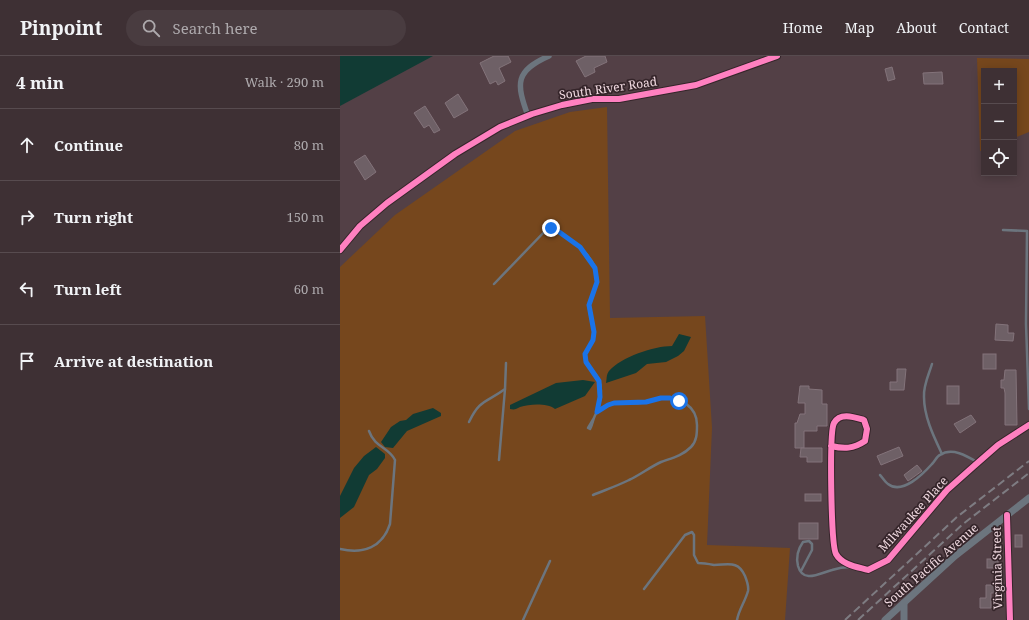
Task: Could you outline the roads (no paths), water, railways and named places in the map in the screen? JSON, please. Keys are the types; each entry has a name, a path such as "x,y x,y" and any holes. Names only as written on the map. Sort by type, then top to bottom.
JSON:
{"street":[{"path":"528,116 521,94 520,81 524,72 530,65 549,56"},
{"name":"South River Road","path":"340,250 360,226 387,203 455,154 500,127 562,105 592,99 619,99 696,85 777,56"},
{"path":"852,416 864,420 867,430 865,441 856,446 843,449 831,446 834,424 841,417 852,416"},
{"name":"Milwaukee Place","path":"831,446 833,539 836,555 848,565 868,570 888,560 947,490 978,462 998,445 1029,425"},
{"name":"South Pacific Avenue","path":"885,620 955,556 1029,498"},
{"name":"Virginia Street","path":"1007,515 1010,620"},
{"path":"904,603 904,620"}],"lane":[{"path":"494,284 547,229 555,229 580,247 595,268 597,274 597,282 589,305 594,332 593,340 585,354 586,362 599,381 600,397 597,412 594,418"},
{"path":"1003,230 1027,231 1029,409"},
{"path":"499,460 506,362"},
{"path":"932,364 925,385 924,398 931,430 942,454"},
{"path":"469,422 475,409 484,400 494,397 505,389"},
{"path":"593,495 628,481 661,462 676,458 690,448 695,442 697,434 697,416 694,411 686,403 670,398 661,398 646,402 614,403 597,412"},
{"path":"340,549 360,551 370,549 387,533 390,524 395,460 392,454 376,444 369,431"},
{"path":"880,475 888,485 897,487 906,485 916,479 939,455 942,454 949,452 962,453 978,462"},
{"path":"644,589 685,535 692,532 694,535 694,555 698,563 715,565 730,563 738,566 743,571 748,589 746,598 739,608 737,620"},
{"path":"801,571 812,550 812,544 809,541 803,542 799,548 797,559 801,571 808,577 842,567 855,566"},
{"path":"523,620 550,561"}],"railway":[{"path":"845,620 957,517 1029,461"},
{"path":"858,620 963,524 1029,473"}]}
